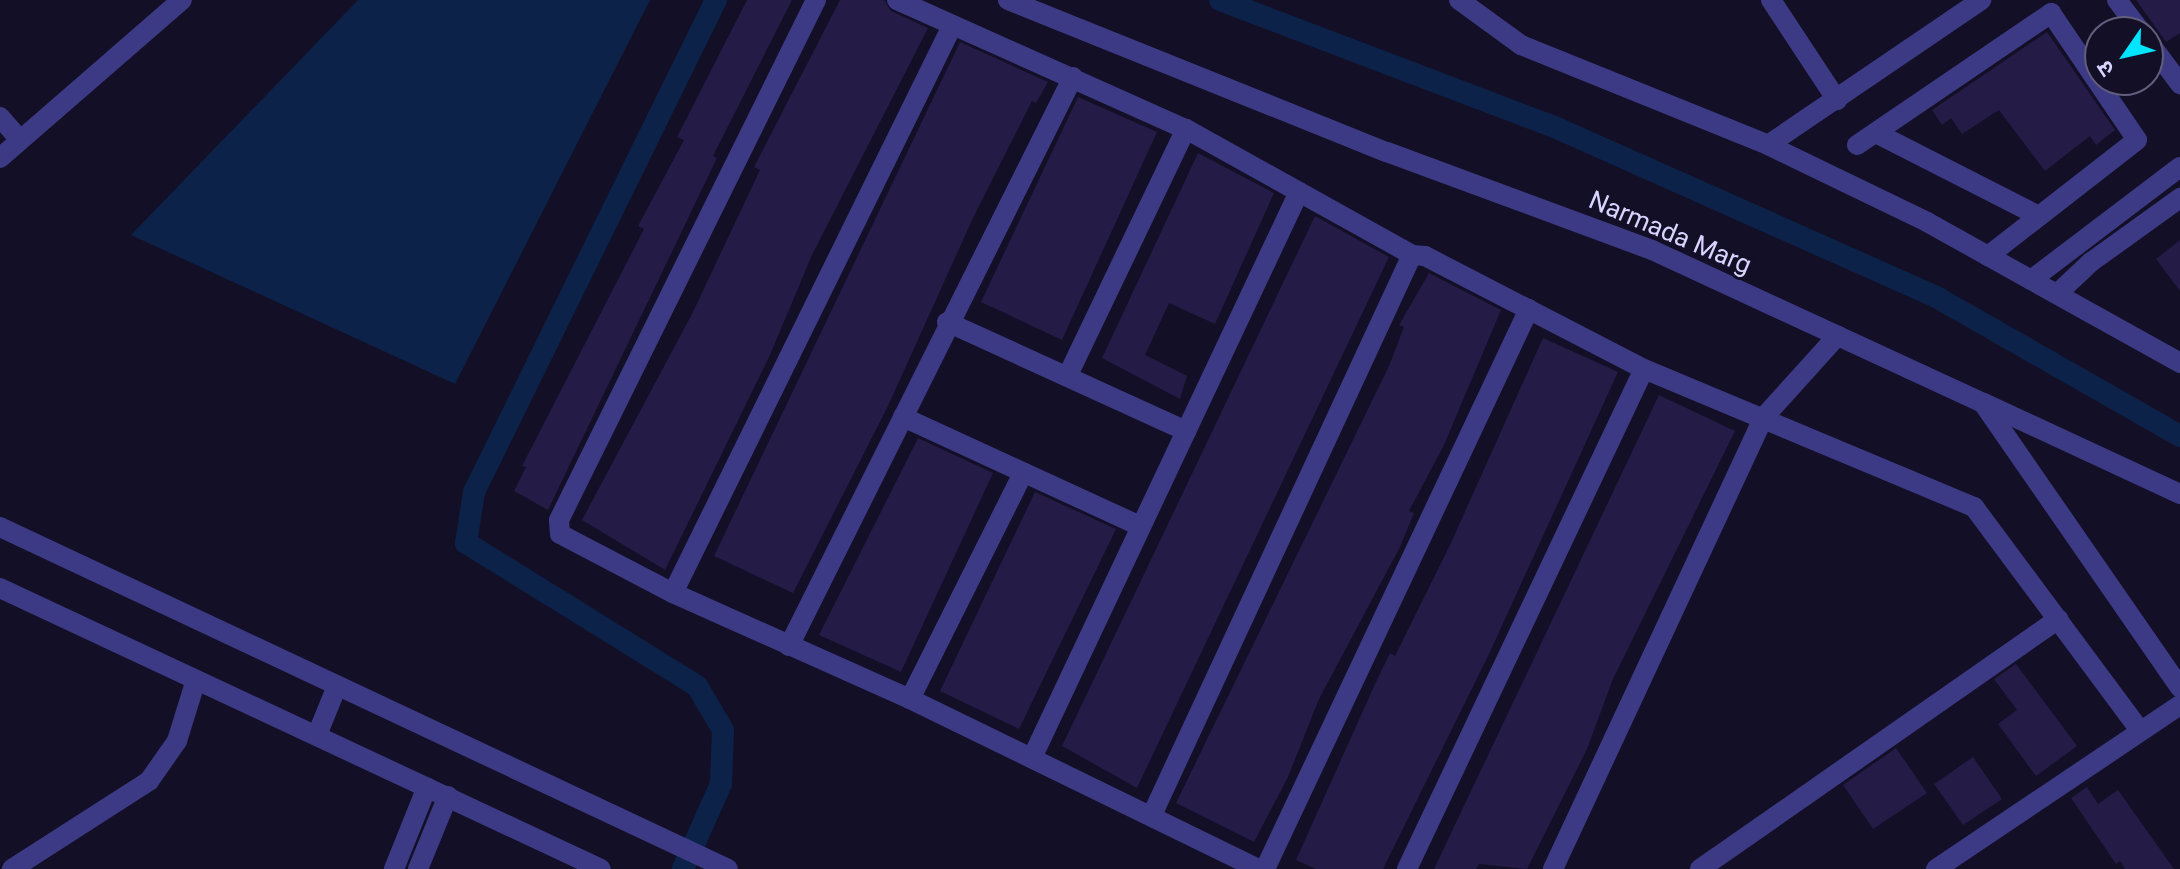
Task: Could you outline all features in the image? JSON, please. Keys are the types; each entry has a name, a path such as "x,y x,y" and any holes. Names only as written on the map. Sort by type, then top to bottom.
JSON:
{"street":[{"path":"0,158 182,0"},
{"path":"816,0 559,520 565,539 673,593 910,699 1152,815 1234,864 1258,869"},
{"path":"897,0 951,28 1073,77 1186,129 1412,255 1425,256 1644,369 1974,507 2139,729"},
{"name":"Narmada Marg","path":"1008,0 1387,152 1652,250 2180,494"},
{"path":"1459,0 1521,45 1768,145 1988,256 2180,363"},
{"path":"1771,0 1837,100"},
{"path":"1768,145 1981,0"},
{"path":"1857,145 2051,13 2137,140 1988,256"},
{"path":"673,593 951,28"},
{"path":"789,646 947,322 1073,77"},
{"path":"0,117 19,139"},
{"path":"1068,375 1186,129"},
{"path":"1876,133 2039,216"},
{"path":"2031,280 2180,167"},
{"path":"1032,758 1299,192"},
{"path":"2057,294 2091,262 2180,198"},
{"path":"1152,815 1412,255"},
{"path":"1265,869 1529,309"},
{"path":"947,322 1186,431"},
{"path":"1553,869 1764,417 1838,335"},
{"path":"1407,869 1644,369"},
{"path":"1983,403 2180,688"},
{"path":"903,417 1140,526"},
{"path":"910,699 1023,473"},
{"path":"0,527 723,867"},
{"path":"0,588 195,683 317,735 601,869"},
{"path":"1700,869 2058,619"},
{"path":"12,869 149,781 177,741 195,683"},
{"path":"317,735 337,686"},
{"path":"1936,869 2139,729 2180,705"},
{"path":"394,869 427,787"},
{"path":"418,869 448,796"}],"water":[{"path":"358,0 650,0 455,384 131,235"}],"building":[{"path":"747,0 792,0 713,156 717,158 548,510 514,491 526,467 522,466 644,229 638,226 684,140 677,137"},
{"path":"840,0 884,0 891,11 928,28 812,255 770,355 665,570 582,520 693,312 760,170 754,167"},
{"path":"2136,0 2180,0 2180,33 2166,42 2164,16 2147,16"},
{"path":"2047,32 2084,85 2084,96 2091,96 2115,130 2096,145 2090,136 2045,171 1999,110 1962,134 1951,118 1942,125 1932,110"},
{"path":"960,42 1048,82 1036,103 1032,101 973,218 888,406 793,593 714,556"},
{"path":"1078,97 1157,132 1062,340 981,302"},
{"path":"1198,153 1274,193 1215,324 1169,303 1145,355 1187,376 1180,399 1102,358"},
{"path":"1315,216 1389,257 1137,788 1062,746"},
{"path":"2180,240 2180,291 2156,259"},
{"path":"1429,273 1501,310 1444,445 1409,511 1414,513 1400,547 1319,699 1288,777 1254,842 1176,803 1389,366 1404,327 1399,325"},
{"path":"1543,338 1618,372 1489,654 1383,869 1316,869 1296,860 1390,653 1395,656 1450,545"},
{"path":"1659,395 1735,431 1613,679 1587,749 1527,869 1479,864 1476,869 1434,869"},
{"path":"918,438 993,473 901,672 819,635"},
{"path":"1035,492 1116,529 1019,729 940,691"},
{"path":"2016,664 2077,746 2036,776 1998,724 2017,710 1994,679"},
{"path":"1896,748 1927,793 1873,829 1843,785"},
{"path":"1973,757 2002,799 1963,825 1934,784"},
{"path":"2087,787 2098,804 2118,790 2174,869 2125,869 2120,861 2116,864 2071,798"}],"waterway":[{"path":"683,869 721,784 723,730 697,686 466,543 474,492 716,0"},
{"path":"1220,0 1559,129 1938,298 2180,436"}]}
